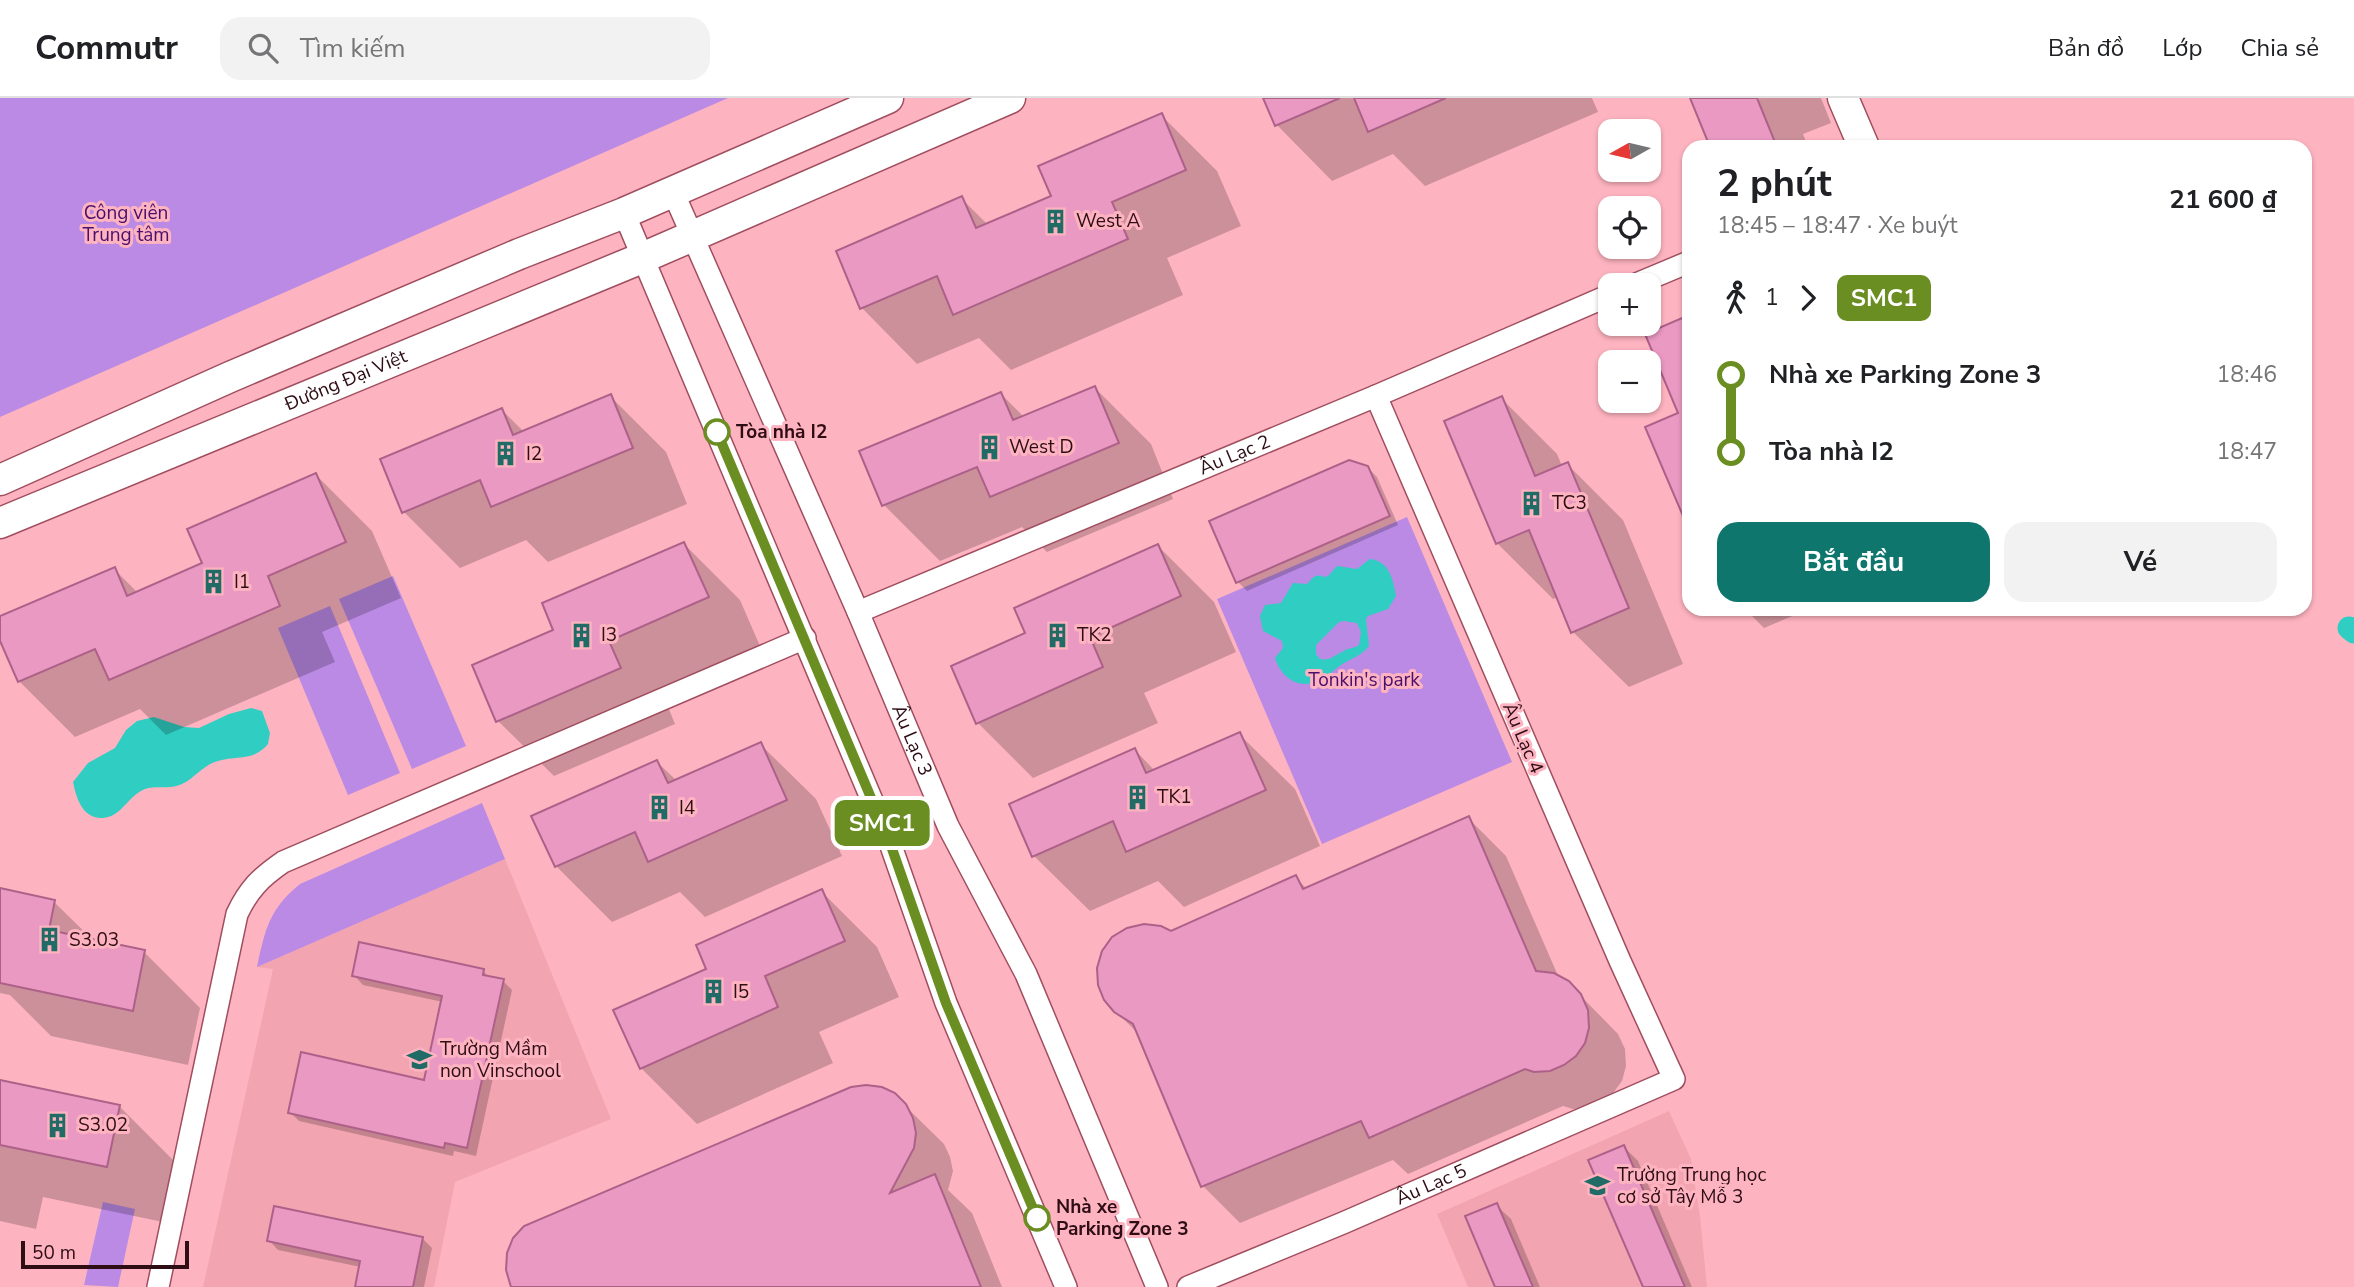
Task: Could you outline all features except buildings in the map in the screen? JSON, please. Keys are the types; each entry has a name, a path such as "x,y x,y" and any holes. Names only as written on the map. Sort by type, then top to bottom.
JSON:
{"street":[{"path":"0,480 242,372 519,254 624,213 888,98"},
{"name":"Đường Đại Việt","path":"0,523 642,258 1010,98"},
{"path":"1843,98 1861,140"},
{"name":"Âu Lạc 3","path":"673,192 858,612 948,826 1026,974 1157,1287"},
{"path":"624,213 890,843 946,1003 1066,1287"},
{"path":"1661,273 1682,264"},
{"name":"Âu Lạc 2","path":"858,612 1598,300"},
{"name":"Âu Lạc 4","path":"1376,396 1620,961 1674,1079"},
{"path":"158,1287 237,914 248,891 265,874 283,862 805,638"},
{"name":"Âu Lạc 5","path":"1188,1287 1343,1223 1674,1079"}],"shaded area":[{"name":"Trường Mầm non Vinschool","path":"505,859 611,1119 455,1182 434,1287 203,1287 273,969 257,967"},
{"name":"Trường Trung học cơ sở Tây Mỗ 3","path":"1669,1111 1691,1159 1707,1287 1468,1287 1437,1214"}],"green space":[{"name":"Công viên Trung tâm","path":"0,98 728,98 0,417"},
{"name":"Tonkin's park","path":"1407,517 1512,762 1322,844 1217,599"},
{"path":"393,576 466,746 412,769 339,599"},
{"path":"330,606 400,773 348,795 278,628"},
{"path":"482,803 505,859 257,967 275,911 300,884"},
{"path":"103,1202 135,1209 118,1287 84,1285"}],"water":[{"path":"1370,559 1382,563 1391,577 1396,596 1388,609 1366,619 1369,646 1360,655 1321,680 1304,684 1291,680 1281,671 1275,658 1283,648 1282,641 1263,631 1260,616 1265,605 1281,603 1293,583 1307,584 1316,576 1328,576 1337,566 1357,569","holes":["1339,622 1357,623 1361,632 1359,645 1329,659 1320,659 1316,654 1316,645"]},
{"path":"251,708 262,711 270,733 268,744 257,753 213,763 177,786 145,789 119,811 107,817 94,817 81,805 73,782 88,763 115,748 126,730 137,721 154,717 184,727 199,728 229,714"}],"waterway":[{"path":"2349,628 2354,632"}],"bus line":[{"name":"SMC1","path":"717,432 890,843 946,1003 1037,1218"}],"place":[{"name":"West A","path":"1056,221"},
{"name":"Tòa nhà I2","path":"717,432"},
{"name":"West D","path":"989,447"},
{"name":"I2","path":"506,454"},
{"name":"TC3","path":"1532,503"},
{"name":"I1","path":"214,582"},
{"name":"I3","path":"581,635"},
{"name":"TK2","path":"1057,635"},
{"name":"TK1","path":"1137,797"},
{"name":"I4","path":"659,808"},
{"name":"S3.03","path":"49,940"},
{"name":"I5","path":"713,992"},
{"name":"Trường Mầm non Vinschool","path":"420,1060"},
{"name":"S3.02","path":"58,1125"},
{"name":"Trường Trung học cơ sở Tây Mỗ 3","path":"1597,1186"},
{"name":"Nhà xe Parking Zone 3","path":"1037,1218"}]}
